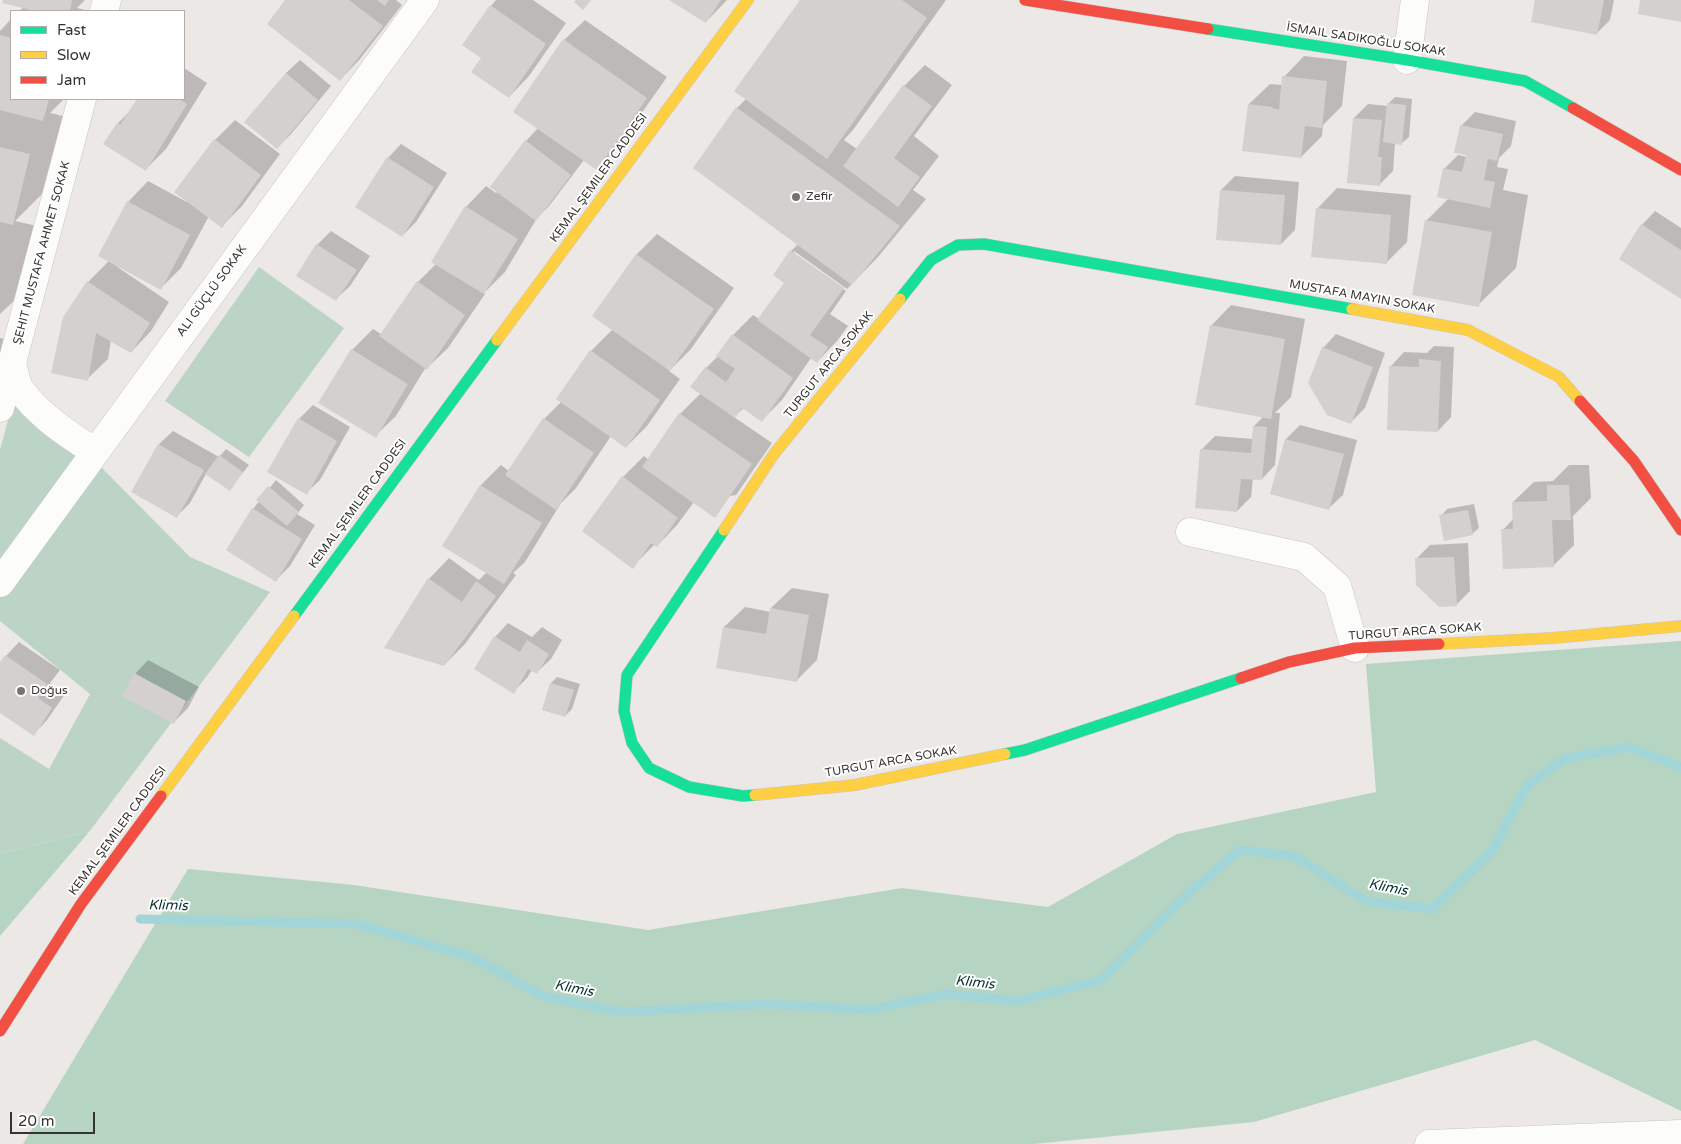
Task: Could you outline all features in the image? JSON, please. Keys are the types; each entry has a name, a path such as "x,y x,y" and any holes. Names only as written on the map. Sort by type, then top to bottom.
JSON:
{"street":[{"name":"ALI GÜÇLÜ SOKAK","path":"0,583 425,0"},
{"name":"KEMAL ŞEMILER CADDESI","path":"0,1031 81,904 748,0"},
{"path":"1025,0 1407,60 1525,81 1681,170"},
{"path":"1407,60 1415,0"},
{"name":"ŞEHIT MUSTAFA AHMET SOKAK","path":"0,408 82,100"},
{"name":"TURGUT ARCA SOKAK","path":"1681,530 1634,461 1558,377 1468,330 984,244 958,245 931,260 774,454 627,675 624,711 632,743 649,768 689,787 743,796 855,785 1025,750 1289,662 1356,648 1553,638 1681,626"},
{"path":"12,363 19,388 40,412 94,452"},
{"path":"1190,532 1304,557 1337,586 1356,648"},
{"path":"1429,1144 1681,1134"}],"green space":[{"path":"259,267 344,328 249,457 165,401"},
{"path":"18,383 190,557 270,592 89,832 0,854 0,738 49,769 90,694 0,621 0,450"},
{"path":"1681,641 1681,1111 1535,1040 1254,1122 1034,1144 23,1144 188,869 354,885 648,930 902,888 1048,907 1177,834 1376,792 1366,664"},
{"path":"89,832 0,936 0,854"}],"building":[{"path":"3,0 72,0 70,10 31,10 2,3"},
{"path":"285,0 349,0 383,26 340,81 267,24"},
{"path":"377,0 389,0 385,6"},
{"path":"576,0 591,0 583,10 574,2"},
{"path":"669,0 721,0 706,23"},
{"path":"800,0 902,0 927,18 827,159 734,91"},
{"path":"1535,0 1604,0 1597,35 1531,22"},
{"path":"1640,0 1681,0 1681,22 1638,14"},
{"path":"490,5 546,44 509,98 471,72 481,58 462,45"},
{"path":"0,35 10,38 10,100 49,100 43,121 0,110"},
{"path":"563,39 647,98 597,170 513,112"},
{"path":"286,73 318,100 277,149 244,122"},
{"path":"1282,76 1327,81 1322,128 1305,126 1301,158 1242,151 1248,104 1272,107 1279,110"},
{"path":"903,85 932,106 894,158 920,177 898,207 843,166"},
{"path":"136,100 181,100 187,104 146,171 103,144 117,123 120,125"},
{"path":"1387,103 1406,105 1402,145 1383,142"},
{"name":"Zefir","path":"736,107 900,226 852,285 693,168"},
{"path":"1353,118 1382,120 1378,157 1382,157 1380,186 1347,183"},
{"path":"1460,125 1503,134 1497,161 1488,159 1484,180 1495,182 1490,208 1437,197 1443,168 1462,172 1466,155 1454,153"},
{"path":"214,139 261,175 222,228 174,192"},
{"path":"525,140 571,175 536,221 490,187"},
{"path":"0,147 30,154 13,225 0,222"},
{"path":"387,157 434,187 402,237 355,207"},
{"path":"1220,190 1285,195 1281,245 1216,240"},
{"path":"127,201 190,235 161,290 98,256"},
{"path":"465,206 518,239 484,294 431,262"},
{"path":"1316,208 1391,215 1387,264 1311,257"},
{"path":"1425,220 1492,232 1479,307 1412,295"},
{"path":"1641,224 1681,250 1681,299 1619,259"},
{"path":"316,244 357,270 336,301 296,276"},
{"path":"790,250 844,288 810,335 828,347 817,363 757,320 784,283 773,275"},
{"path":"636,254 714,309 670,371 592,316"},
{"path":"87,281 150,323 131,353 96,333 88,381 51,373 63,317"},
{"path":"417,281 465,315 427,370 379,336"},
{"path":"1210,325 1285,339 1271,419 1195,405"},
{"path":"732,334 793,378 762,422 742,408 735,418 690,387 705,367 726,382 735,369 716,356"},
{"path":"1322,347 1373,367 1351,424 1327,415 1308,383"},
{"path":"351,349 408,384 376,438 318,403"},
{"path":"590,350 660,400 626,448 556,399"},
{"path":"1419,359 1441,361 1438,432 1387,430 1389,366 1419,367"},
{"path":"679,413 752,464 715,518 642,467"},
{"path":"298,418 337,441 307,495 267,472"},
{"path":"543,418 594,453 556,510 505,475"},
{"path":"1253,426 1267,427 1262,480 1241,479 1237,512 1195,508 1200,449 1251,453"},
{"path":"1285,439 1344,454 1329,510 1270,494"},
{"path":"158,444 204,470 177,518 131,492"},
{"path":"219,455 243,472 230,491 205,474"},
{"path":"622,476 678,518 657,547 651,543 633,569 582,531"},
{"path":"480,485 542,523 504,584 442,546"},
{"path":"1547,485 1569,485 1571,520 1552,520 1554,567 1503,569 1501,529 1513,529 1512,502 1547,501"},
{"path":"268,486 299,512 287,526 256,500"},
{"path":"252,508 302,539 276,582 226,550"},
{"path":"1468,510 1473,535 1444,541 1439,515"},
{"path":"1454,557 1457,606 1439,607 1416,585 1415,558"},
{"path":"428,578 462,602 476,581 496,596 444,666 384,648"},
{"path":"770,608 809,615 797,682 716,668 723,627 766,634"},
{"path":"494,636 520,652 527,640 549,654 537,674 528,669 514,694 474,669"},
{"name":"Doğus","path":"5,655 47,684 38,698 52,708 34,736 0,713 0,662"},
{"path":"134,673 186,701 174,724 122,696"},
{"path":"550,683 574,690 565,717 542,710"}],"waterway":[{"name":"Klimis","path":"140,919 357,924 472,957 545,997 622,1012 767,1004 870,1010 945,994 1017,1001 1101,980 1192,890 1240,850 1294,856 1366,901 1432,909 1492,851 1527,786 1564,759 1628,747 1681,767"}],"traffic: fast":[{"path":"1208,29 1407,60 1525,81 1573,108"},
{"path":"900,299 931,260 958,245 984,244 1352,309"},
{"path":"294,616 497,340"},
{"path":"724,530 627,675 624,711 632,743 649,768 689,787 743,796 755,795"},
{"path":"1005,754 1025,750 1241,678"}],"traffic: slow":[{"path":"497,340 748,0"},
{"path":"724,530 774,454 900,299"},
{"path":"1352,309 1468,330 1559,377 1580,401"},
{"path":"161,796 294,616"},
{"path":"1439,644 1553,638 1681,626"},
{"path":"755,795 855,785 1005,754"}],"traffic: jam":[{"path":"1025,0 1208,29"},
{"path":"1573,108 1681,170"},
{"path":"1580,401 1634,461 1681,530"},
{"path":"1241,678 1289,662 1355,648 1439,644"},
{"path":"0,1031 81,904 161,796"}],"place":[{"name":"Zefir","path":"796,197"},
{"name":"Doğus","path":"21,691"}]}
